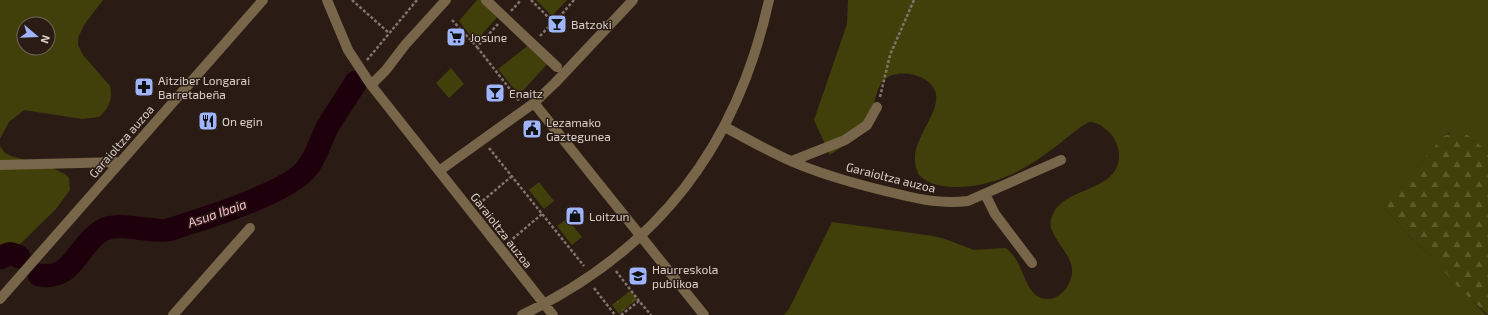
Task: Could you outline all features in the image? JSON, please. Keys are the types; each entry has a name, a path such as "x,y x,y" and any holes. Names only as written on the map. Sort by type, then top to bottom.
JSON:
{"street":[{"name":"Garaioltza auzoa","path":"0,299 263,0"},
{"name":"Garaioltza auzoa","path":"327,0 348,50 371,85 553,315"},
{"path":"371,85 386,70 405,45 446,0"},
{"path":"486,0 557,67"},
{"path":"439,171 534,103 555,84 633,0"},
{"path":"522,315 545,304 599,271 641,236 669,207 704,162 725,127 746,80 761,38 770,0"},
{"path":"534,103 704,315"},
{"path":"792,162 845,140 867,125 878,107"},
{"name":"Garaioltza auzoa","path":"725,127 792,162 871,188 932,202 951,203 968,201 1061,160"},
{"path":"0,165 120,162"},
{"path":"984,194 995,214 1032,263"},
{"path":"173,315 250,228"}],"path":[{"path":"352,0 389,33"},
{"path":"366,61 416,0"},
{"path":"477,47 521,0"},
{"path":"531,0 553,22"},
{"path":"533,44 574,0"},
{"path":"878,107 890,55 914,0"},
{"path":"452,20 477,47 521,103"},
{"path":"486,144 584,266"},
{"path":"478,205 512,176"},
{"path":"507,243 542,214"},
{"path":"616,271 651,315"},
{"path":"594,288 615,315"},
{"path":"621,315 639,300"}],"green space":[{"path":"0,0 103,0 84,25 78,38 78,45 83,55 110,86 111,95 105,110 99,117 82,119 24,110 9,122 0,139"},
{"path":"477,0 483,0 499,15 475,42 459,21"},
{"path":"536,0 567,0 552,16"},
{"path":"848,0 1488,0 1488,154 1474,140 1448,133 1416,168 1386,209 1410,237 1432,257 1486,315 784,315 789,309 832,222 933,236 974,250 1005,248 1017,261 1029,287 1035,294 1041,298 1055,298 1067,287 1071,278 1072,270 1068,257 1051,228 1053,214 1061,204 1070,198 1092,188 1111,176 1117,167 1119,152 1114,138 1101,125 1089,122 1077,129 1036,161 1013,174 1000,179 974,186 959,187 943,186 928,182 919,175 915,164 915,153 918,143 933,113 936,103 936,94 933,87 928,82 913,75 905,74 889,76 883,81 876,95 871,116 866,127 852,140 830,155 814,120 847,24"},
{"path":"530,44 549,62 519,95 498,69"},
{"path":"451,68 464,84 449,98 436,83"},
{"path":"1456,131 1465,134 1488,154 1488,315 1459,288 1432,257 1410,237 1386,209 1384,203 1387,194 1416,168 1444,136"},
{"path":"0,146 5,153 11,156 50,167 65,174 69,178 70,190 56,209 14,250 0,254"},
{"path":"539,182 554,201 544,209 529,190"},
{"path":"567,219 582,237 572,245 557,226"},
{"path":"630,291 637,299 619,314 612,305"}],"waterway":[{"name":"Asua Ibaia","path":"39,275 60,273 74,261 93,237 108,228 124,227 168,230 222,213 264,196 298,177 308,167 328,126 356,82"},
{"name":"Asua Ibaia","path":"0,258 10,254 14,254 19,257"}],"place":[{"name":"Batzoki","path":"557,24"},
{"name":"Josune","path":"456,37"},
{"name":"Aitziber Longarai Barretabeña","path":"144,87"},
{"name":"Enaitz","path":"495,93"},
{"name":"On egin","path":"208,121"},
{"name":"Lezamako Gaztegunea","path":"532,129"},
{"name":"Loitzun","path":"575,216"},
{"name":"Haurreskola publikoa","path":"638,276"}]}
